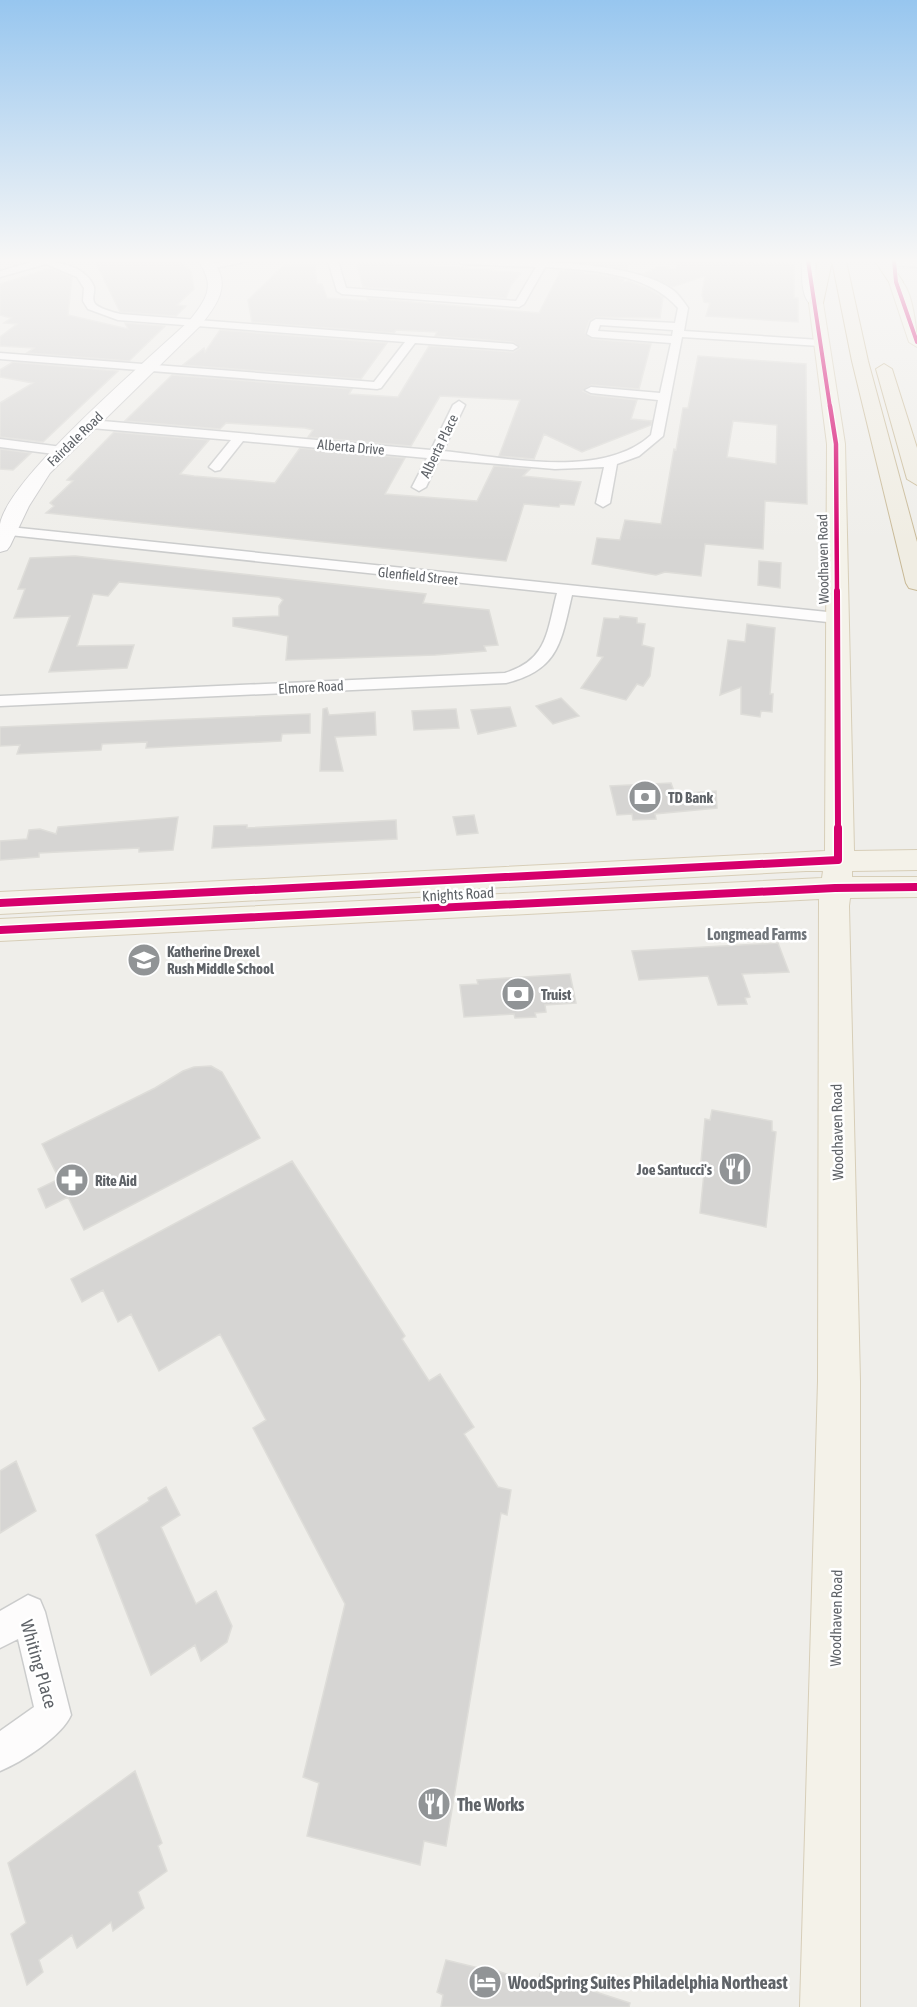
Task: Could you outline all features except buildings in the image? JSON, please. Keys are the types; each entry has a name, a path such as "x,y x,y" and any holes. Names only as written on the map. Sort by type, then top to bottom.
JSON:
{"highway":[{"path":"859,355 917,583"},
{"path":"881,355 917,479"}],"main road":[{"name":"Woodhaven Road","path":"822,355 836,444 837,618 839,1381 830,2007"},
{"name":"Knights Road","path":"0,903 212,906 632,899 837,874 917,860"},
{"name":"Knights Road","path":"0,930 212,906 625,870 837,874 917,887"},
{"path":"625,870 632,899"}],"street":[{"name":"Fairdale Road","path":"2,536 26,491 62,451 163,355"},
{"path":"0,356 377,386 401,355"},
{"path":"603,503 611,463 640,451 657,436 675,355"},
{"path":"591,390 666,397"},
{"name":"Alberta Place","path":"419,487 459,405"},
{"name":"Alberta Drive","path":"91,424 555,465 611,463"},
{"path":"215,467 238,438"},
{"path":"0,443 62,451"},
{"name":"Glenfield Street","path":"2,536 837,618"},
{"name":"Elmore Road","path":"0,701 506,678 522,675 542,663 548,654 565,591"},
{"name":"Whiting Place","path":"0,1631 28,1612 54,1715 0,1753"}],"cycle path":[{"path":"0,903 838,860 836,444 822,355"},
{"path":"0,930 835,888 917,887"}],"place":[{"name":"TD Bank","path":"645,797"},
{"name":"Katherine Drexel Rush Middle School","path":"144,960"},
{"name":"Truist","path":"518,994"},
{"name":"Joe Santucci's","path":"735,1169"},
{"name":"Rite Aid","path":"72,1180"},
{"name":"The Works","path":"434,1804"},
{"name":"WoodSpring Suites Philadelphia Northeast","path":"485,1982"}],"district":[{"name":"Longmead Farms","path":"757,934"}]}
